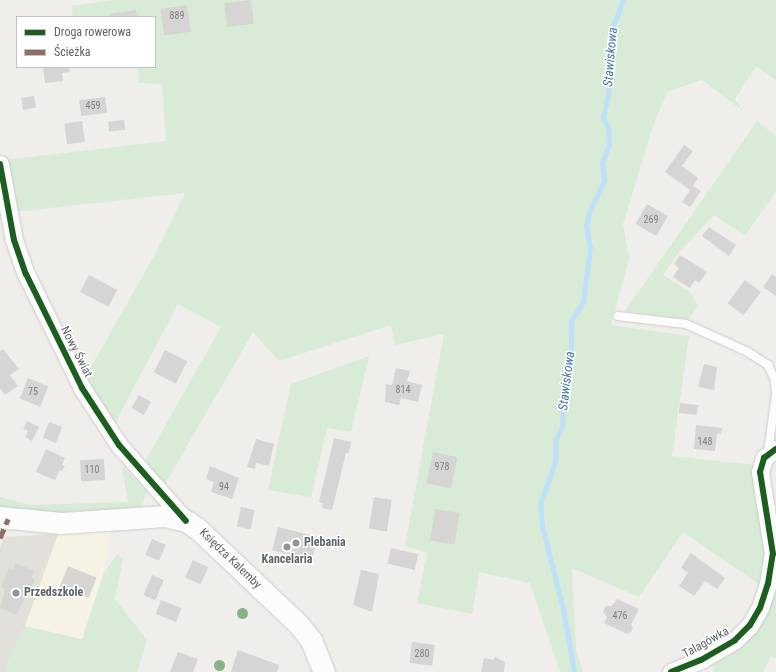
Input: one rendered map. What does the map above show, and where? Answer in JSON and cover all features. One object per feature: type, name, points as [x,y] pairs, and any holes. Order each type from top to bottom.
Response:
[{"type":"street","name":"Nowy Świat","points":[[0,164],[11,227],[26,274],[78,381],[96,413],[119,445],[186,521]]},
{"type":"street","name":"Talagówka","points":[[671,672],[692,668],[716,653],[741,636],[756,617],[765,596],[773,554],[760,480],[762,464],[772,450]]},
{"type":"street","name":"Księdza Kalemby","points":[[0,517],[62,523],[165,516],[186,521],[198,529],[299,625],[311,640],[324,672]]},
{"type":"lane","points":[[618,316],[686,324],[746,351],[768,365],[775,380],[776,395],[772,450]]},
{"type":"shaded area","points":[[110,530],[103,575],[82,640],[25,626],[58,534]]},
{"type":"shaded area","points":[[58,534],[25,626],[4,672],[0,672],[0,548],[4,537]]},
{"type":"green space","points":[[114,0],[776,0],[776,80],[756,66],[735,99],[743,111],[702,80],[667,92],[652,129],[623,224],[629,258],[611,325],[689,336],[672,456],[755,465],[754,495],[764,533],[767,564],[760,585],[683,532],[639,597],[572,568],[576,649],[583,672],[560,672],[530,583],[479,572],[472,614],[417,603],[427,553],[405,546],[444,334],[395,345],[391,325],[279,361],[253,332],[165,484],[147,466],[147,458],[221,327],[178,304],[114,425],[85,378],[155,254],[185,193],[14,212],[5,160],[166,141],[162,84],[139,83],[137,68],[156,68],[156,16],[73,16],[72,6]]},
{"type":"green space","points":[[757,121],[776,136],[776,191],[745,236],[714,215],[679,252],[663,275],[691,293],[698,306],[689,319],[625,311]]},
{"type":"green space","points":[[369,356],[351,432],[327,428],[311,497],[268,490],[291,384]]},
{"type":"green space","points":[[122,466],[147,491],[141,507],[75,514],[28,512],[0,506],[0,497],[30,505],[128,502]]},
{"type":"green space","points":[[117,554],[123,558],[115,599],[147,640],[137,672],[4,672],[25,626],[82,639],[103,575]]},
{"type":"green space","points":[[776,579],[776,659],[771,656],[763,672],[713,672],[714,661]]},
{"type":"building","points":[[251,0],[254,24],[227,27],[224,3]]},
{"type":"building","points":[[187,5],[191,32],[164,35],[160,9]]},
{"type":"building","points":[[136,10],[137,16],[110,16],[109,14]]},
{"type":"building","points":[[43,68],[69,68],[70,72],[62,73],[63,81],[45,83]]},
{"type":"building","points":[[34,96],[36,108],[23,110],[21,98]]},
{"type":"building","points":[[105,97],[107,113],[81,116],[79,100]]},
{"type":"building","points":[[124,120],[125,130],[109,132],[108,122]]},
{"type":"building","points":[[82,121],[85,142],[67,144],[64,124]]},
{"type":"building","points":[[684,145],[693,151],[682,166],[698,178],[693,186],[701,191],[690,207],[682,202],[690,190],[665,172]]},
{"type":"building","points":[[647,204],[668,216],[656,236],[636,224]]},
{"type":"building","points":[[709,227],[736,245],[729,256],[702,236]]},
{"type":"building","points":[[680,255],[707,272],[699,283],[695,280],[690,288],[673,277],[679,268],[674,264]]},
{"type":"building","points":[[772,274],[776,277],[776,296],[763,287]]},
{"type":"building","points":[[89,275],[117,290],[108,307],[80,292]]},
{"type":"building","points":[[745,280],[761,292],[744,315],[728,303]]},
{"type":"building","points":[[3,349],[19,369],[10,375],[18,386],[5,395],[0,388],[0,351]]},
{"type":"building","points":[[165,350],[187,361],[176,384],[154,372]]},
{"type":"building","points":[[704,364],[717,367],[714,390],[698,387]]},
{"type":"building","points":[[396,368],[410,371],[407,381],[422,385],[418,402],[401,398],[399,405],[385,402],[386,384],[392,385]]},
{"type":"building","points":[[28,378],[48,386],[40,407],[20,398]]},
{"type":"building","points":[[139,395],[151,402],[144,415],[132,408]]},
{"type":"building","points":[[680,403],[698,405],[697,415],[679,413]]},
{"type":"building","points":[[27,421],[39,427],[32,441],[25,437],[28,431],[23,429]]},
{"type":"building","points":[[49,422],[62,427],[56,443],[43,438]]},
{"type":"building","points":[[696,425],[722,428],[721,434],[717,434],[715,451],[694,449]]},
{"type":"building","points":[[334,438],[351,442],[349,453],[346,453],[332,510],[322,508],[323,503],[319,502]]},
{"type":"building","points":[[256,439],[274,444],[269,466],[256,463],[255,469],[247,467]]},
{"type":"building","points":[[46,449],[65,458],[62,465],[65,466],[62,471],[60,470],[55,480],[36,472]]},
{"type":"building","points":[[433,452],[457,457],[451,488],[426,483]]},
{"type":"building","points":[[104,459],[105,480],[81,481],[80,460]]},
{"type":"building","points":[[210,466],[239,478],[232,499],[211,492],[214,482],[206,479]]},
{"type":"building","points":[[374,497],[392,500],[387,531],[369,529]]},
{"type":"building","points":[[241,507],[255,510],[251,529],[237,527]]},
{"type":"building","points":[[435,509],[460,513],[455,545],[430,541]]},
{"type":"building","name":"Plebania","points":[[278,527],[318,537],[312,560],[272,550]]},
{"type":"building","points":[[152,539],[166,545],[159,561],[145,555]]},
{"type":"building","points":[[391,548],[418,554],[415,570],[387,564]]},
{"type":"building","points":[[691,553],[725,578],[717,589],[705,581],[694,596],[679,586],[688,573],[681,568]]},
{"type":"building","points":[[193,560],[208,567],[200,584],[185,577]]},
{"type":"building","name":"Przedszkole","points":[[16,563],[34,571],[31,578],[35,579],[16,615],[0,608],[5,589],[1,587],[9,568],[13,570]]},
{"type":"building","points":[[68,566],[97,578],[89,598],[60,586]]},
{"type":"building","points":[[361,570],[379,574],[372,612],[353,605]]},
{"type":"building","points":[[152,575],[164,580],[155,600],[143,595]]},
{"type":"building","points":[[617,599],[639,609],[631,625],[633,628],[631,632],[627,634],[604,623],[607,617],[603,612],[606,606],[612,606]]},
{"type":"building","points":[[161,600],[182,608],[176,622],[156,614]]},
{"type":"building","points":[[412,642],[435,645],[432,666],[409,663]]},
{"type":"building","points":[[238,650],[279,665],[277,672],[231,672]]},
{"type":"building","points":[[178,652],[198,659],[193,672],[170,672]]},
{"type":"building","points":[[495,657],[505,662],[504,672],[481,672],[484,658],[494,660]]},
{"type":"waterway","name":"Stawiskowa","points":[[574,672],[563,609],[542,526],[540,505],[555,462],[556,439],[562,427],[564,390],[571,369],[571,321],[583,302],[590,248],[586,226],[590,210],[604,181],[602,163],[609,145],[608,128],[603,118],[608,94],[613,26],[623,0]]},
{"type":"marked path","points":[[0,538],[8,519]]},
{"type":"cycle path","points":[[0,164],[14,240],[26,274],[82,388],[119,445],[186,521]]},
{"type":"cycle path","points":[[671,672],[701,660],[735,640],[750,625],[760,608],[768,584],[773,554],[760,472],[764,458],[776,449]]},
{"type":"place","name":"Plebania","points":[[296,543]]},
{"type":"place","name":"Kancelaria","points":[[287,547]]},
{"type":"place","name":"Przedszkole","points":[[16,593]]}]
